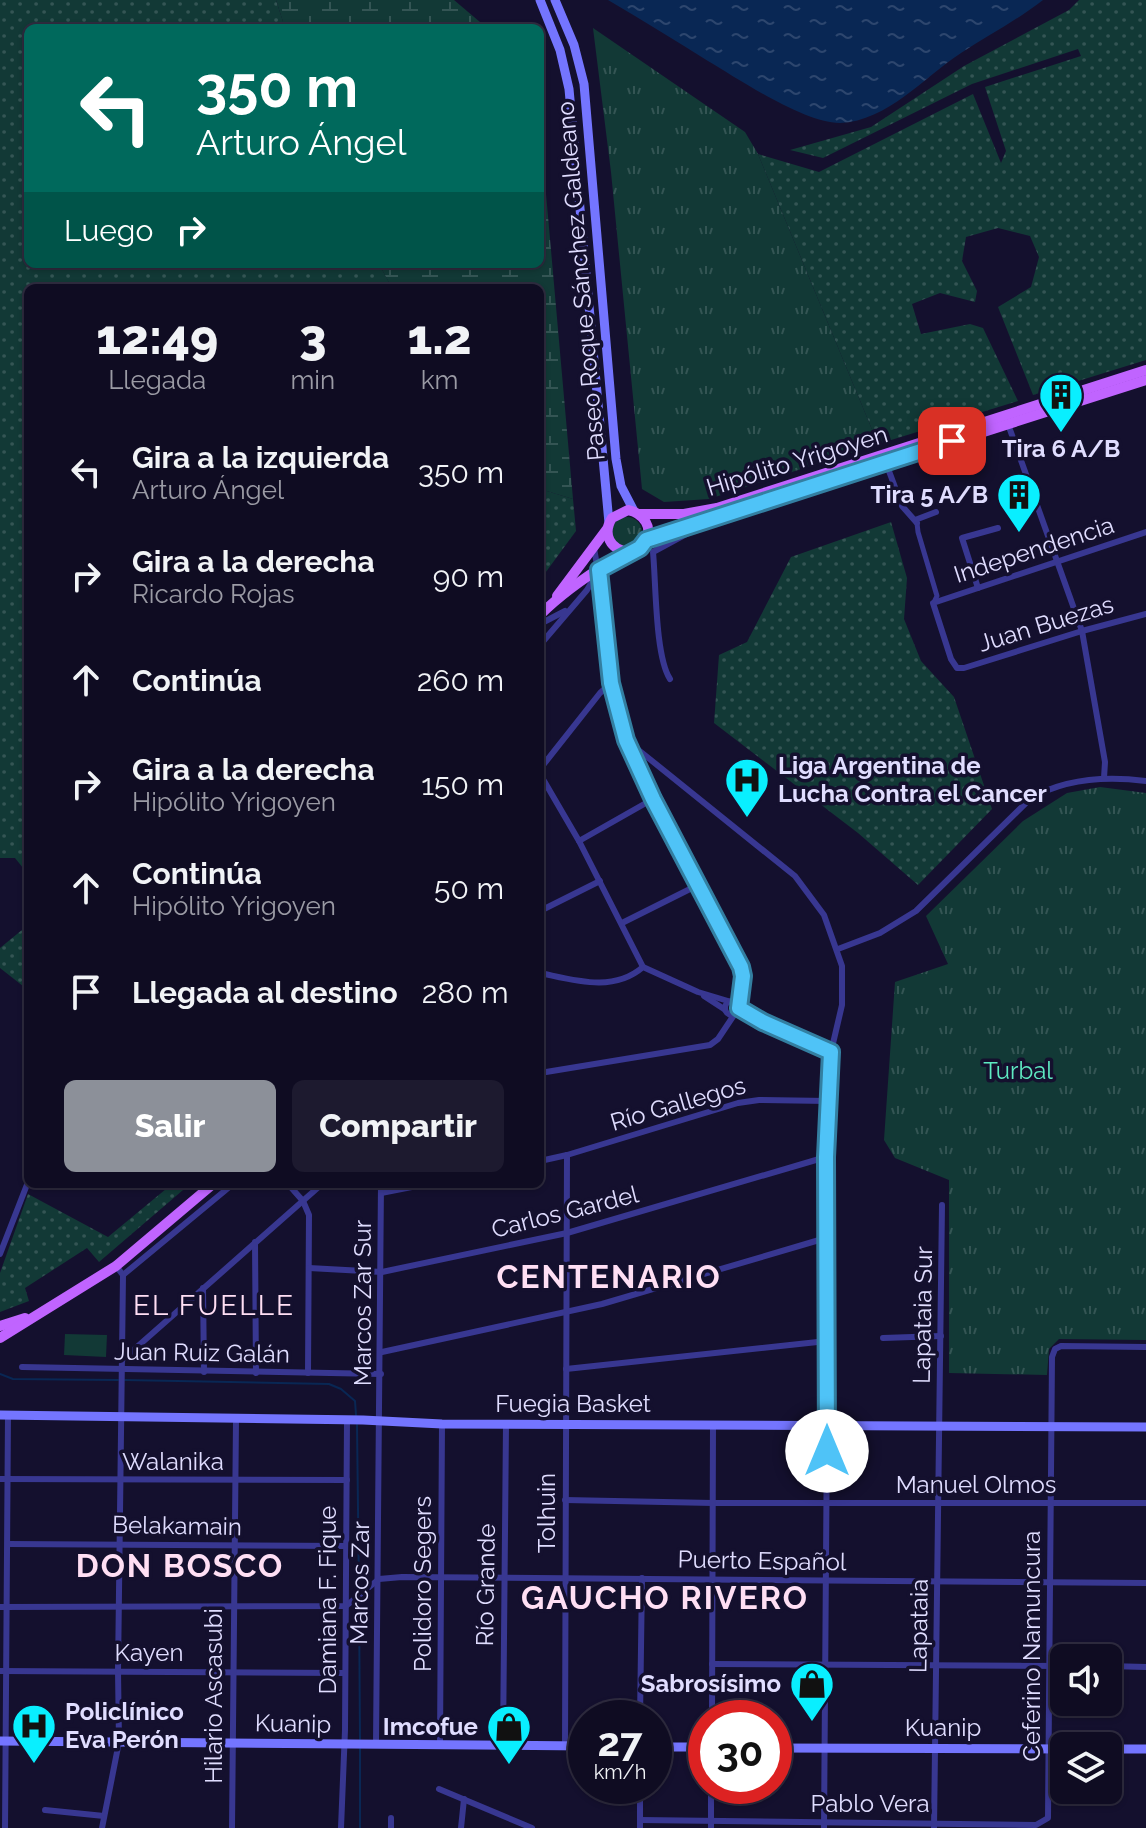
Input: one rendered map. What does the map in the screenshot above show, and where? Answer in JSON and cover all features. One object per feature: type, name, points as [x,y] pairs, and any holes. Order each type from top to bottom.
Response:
[{"type":"main road","name":"Paseo Roque Sánchez Galdeano","points":[[540,0],[560,50],[571,99],[608,526]]},
{"type":"main road","name":"Paseo Roque Sánchez Galdeano","points":[[555,0],[574,45],[584,84],[616,459],[621,486],[637,513]]},
{"type":"main road","points":[[560,50],[574,45]]},
{"type":"main road","points":[[590,302],[603,301]]},
{"type":"main road","name":"Hipólito Yrigoyen","points":[[645,542],[1146,370]]},
{"type":"main road","name":"Hipólito Yrigoyen","points":[[1007,418],[1146,380]]},
{"type":"main road","name":"Hipólito Yrigoyen","points":[[637,513],[684,514],[708,510],[885,459]]},
{"type":"main road","points":[[544,611],[622,511],[637,513],[647,523],[645,542],[551,604]]},
{"type":"main road","points":[[608,526],[610,543],[629,552]]},
{"type":"main road","points":[[0,1338],[34,1315],[119,1270],[209,1188]]},
{"type":"main road","points":[[0,1326],[34,1315]]},
{"type":"main road","name":"Fuegia Basket","points":[[4,1415],[442,1424],[1146,1427]]},
{"type":"main road","name":"Kuanip","points":[[4,1741],[565,1746]]},
{"type":"main road","name":"Kuanip","points":[[792,1748],[1050,1749]]},
{"type":"main road","points":[[1122,1749],[1146,1749]]},
{"type":"street","points":[[1007,418],[1082,631],[1105,762],[1104,778]]},
{"type":"street","points":[[885,459],[902,506],[916,522],[937,596],[933,603]]},
{"type":"street","points":[[916,522],[936,512]]},
{"type":"street","points":[[653,552],[698,528],[705,519]]},
{"type":"street","points":[[978,588],[962,538],[998,528]]},
{"type":"street","name":"Independencia","points":[[933,603],[1146,532]]},
{"type":"street","points":[[645,542],[653,552],[661,650],[664,671],[670,679]]},
{"type":"street","points":[[544,1072],[710,1045],[718,1039],[737,1010],[743,988],[741,967],[653,799],[626,740],[611,683],[594,544]]},
{"type":"street","points":[[544,640],[587,590],[599,570]]},
{"type":"street","points":[[587,590],[594,590],[602,597]]},
{"type":"street","name":"Juan Buezas","points":[[933,603],[951,659],[957,668],[1146,614]]},
{"type":"street","points":[[544,622],[569,608]]},
{"type":"street","points":[[544,766],[611,683]]},
{"type":"street","points":[[626,740],[795,876],[824,915],[838,949],[844,985],[831,1052],[826,1157],[824,1825]]},
{"type":"street","points":[[544,778],[643,967],[698,992],[728,1001],[737,1010],[831,1052]]},
{"type":"street","points":[[838,949],[880,933],[916,911],[1030,799],[1057,786],[1104,778],[1146,781]]},
{"type":"street","points":[[579,841],[653,799]]},
{"type":"street","points":[[544,909],[600,881]]},
{"type":"street","points":[[622,923],[698,885]]},
{"type":"street","points":[[544,974],[599,983],[624,979],[643,967]]},
{"type":"street","points":[[698,992],[725,1010],[737,1010]]},
{"type":"street","points":[[718,1039],[728,1001]]},
{"type":"street","name":"Río Gallegos","points":[[544,1160],[738,1103],[759,1100],[828,1101]]},
{"type":"street","name":"Tolhuin","points":[[565,1746],[567,1155]]},
{"type":"street","name":"Carlos Gardel","points":[[309,1268],[382,1272],[567,1233],[826,1157]]},
{"type":"street","points":[[0,1254],[26,1188]]},
{"type":"street","points":[[102,1828],[119,1742],[119,1270],[228,1188]]},
{"type":"street","points":[[292,1188],[303,1201],[309,1215],[308,1373]]},
{"type":"street","points":[[121,1361],[318,1188]]},
{"type":"street","name":"Marcos Zar Sur","points":[[379,1422],[382,1352],[381,1188]]},
{"type":"street","points":[[381,1193],[407,1188]]},
{"type":"street","name":"Lapataia Sur","points":[[940,1425],[942,1205]]},
{"type":"street","points":[[382,1352],[567,1312],[826,1238]]},
{"type":"street","points":[[255,1242],[256,1373]]},
{"type":"street","points":[[203,1288],[204,1372]]},
{"type":"street","points":[[883,1338],[941,1336]]},
{"type":"street","points":[[566,1369],[827,1341]]},
{"type":"street","name":"Ceferino Namuncura","points":[[1050,1644],[1052,1357],[1055,1349],[1061,1346],[1146,1347]]},
{"type":"street","name":"Juan Ruiz Galán","points":[[22,1367],[121,1373],[381,1374]]},
{"type":"street","points":[[4,1415],[8,1544],[4,1607],[5,1828]]},
{"type":"street","name":"Hilario Ascasubi","points":[[232,1828],[236,1420]]},
{"type":"street","name":"Damiana F. Fique","points":[[341,1828],[348,1744],[345,1673],[347,1420]]},
{"type":"street","name":"Marcos Zar","points":[[372,1744],[379,1579],[379,1422]]},
{"type":"street","name":"Polidoro Segers","points":[[440,1745],[442,1424]]},
{"type":"street","name":"Río Grande","points":[[503,1746],[506,1424]]},
{"type":"street","points":[[712,1700],[713,1425]]},
{"type":"street","name":"Lapataia","points":[[934,1825],[940,1425]]},
{"type":"street","name":"Walanika","points":[[4,1479],[347,1480]]},
{"type":"street","name":"Manuel Olmos","points":[[565,1500],[1146,1503]]},
{"type":"street","name":"Belakamain","points":[[8,1544],[347,1546]]},
{"type":"street","name":"Puerto Español","points":[[379,1579],[565,1577],[1146,1583]]},
{"type":"street","points":[[640,1700],[642,1578]]},
{"type":"street","points":[[4,1607],[346,1606],[379,1579]]},
{"type":"street","points":[[712,1664],[1050,1666]]},
{"type":"street","points":[[1122,1666],[1146,1667]]},
{"type":"street","name":"Kayen","points":[[4,1671],[345,1673]]},
{"type":"street","name":"Ceferino Namuncura","points":[[1048,1818],[1050,1749]]},
{"type":"street","points":[[439,1789],[532,1828]]},
{"type":"street","points":[[461,1828],[464,1799]]},
{"type":"street","points":[[711,1804],[711,1825]]},
{"type":"street","points":[[45,1810],[104,1816]]},
{"type":"street","points":[[391,1818],[391,1828]]},
{"type":"street","name":"Pablo Vera","points":[[640,1824],[1036,1825],[1048,1818]]},
{"type":"green space","points":[[0,0],[276,0],[284,24],[24,24],[24,268],[381,268],[390,284],[24,284],[24,869],[15,858],[0,858]]},
{"type":"green space","points":[[276,0],[454,0],[482,24],[284,24]]},
{"type":"green space","points":[[1079,0],[1146,0],[1146,360],[1033,395],[998,307],[1031,287],[1039,257],[1030,236],[998,228],[966,237],[962,261],[977,291],[975,302],[940,293],[912,304],[921,334],[970,324],[983,328],[1018,401],[878,444],[758,154],[819,172],[973,94],[1001,163],[1006,151],[985,87],[1081,56],[1078,49],[972,84],[823,158],[790,150],[871,127],[964,66],[1069,10]]},
{"type":"green space","points":[[593,28],[745,132],[758,154],[878,444],[709,499],[664,502],[642,489],[611,172]]},
{"type":"green space","points":[[544,171],[573,499],[544,490],[544,284],[390,284],[381,268],[544,268]]},
{"type":"green space","points":[[544,490],[573,499],[576,531],[544,575]]},
{"type":"green space","points":[[627,517],[638,521],[642,532],[638,543],[627,547],[616,543],[612,532],[616,521]]},
{"type":"green space","points":[[891,522],[907,578],[904,619],[921,661],[954,697],[992,809],[918,885],[858,833],[714,723],[719,655],[747,642],[791,557]]},
{"type":"green space","name":"Turbal","points":[[1100,787],[1146,793],[1146,1340],[1059,1339],[1049,1349],[1047,1375],[949,1373],[949,1180],[895,1158],[884,1140],[895,982],[948,964],[926,916],[1023,821],[1067,793]]},
{"type":"green space","points":[[24,928],[24,987],[0,968],[0,948]]},
{"type":"green space","points":[[167,1188],[185,1188],[99,1262],[87,1248],[25,1288],[29,1301],[0,1312],[0,1273],[28,1194],[108,1237]]},
{"type":"green space","points":[[65,1334],[107,1335],[106,1357],[64,1355]]},
{"type":"water","points":[[608,0],[1043,0],[961,53],[890,106],[874,115],[840,123],[809,116],[772,99]]},
{"type":"waterway","points":[[0,1374],[13,1379],[118,1380]]},
{"type":"waterway","points":[[125,1380],[329,1384],[355,1401],[356,1415]]},
{"type":"waterway","points":[[357,1425],[359,1591]]},
{"type":"waterway","points":[[359,1597],[360,1739]]},
{"type":"waterway","points":[[360,1749],[360,1828]]},
{"type":"place","name":"Tira 6 A/B","points":[[1061,434]]},
{"type":"place","name":"Tira 5 A/B","points":[[1019,534]]},
{"type":"place","name":"Liga Argentina de Lucha Contra el Cancer","points":[[747,819]]},
{"type":"place","name":"Sabrosísimo","points":[[812,1723]]},
{"type":"place","name":"Policlínico Eva Perón","points":[[34,1765]]},
{"type":"place","name":"Imcofue","points":[[509,1766]]},
{"type":"district","name":"CENTENARIO","points":[[609,1277]]},
{"type":"district","name":"EL FUELLE","points":[[214,1305]]},
{"type":"district","name":"DON BOSCO","points":[[180,1566]]},
{"type":"district","name":"GAUCHO RIVERO","points":[[665,1598]]},
{"type":"route","points":[[827,1451],[826,1157],[831,1052],[739,1008],[743,988],[741,967],[653,799],[618,715],[611,683],[599,570],[640,548],[646,540],[952,441]]}]
